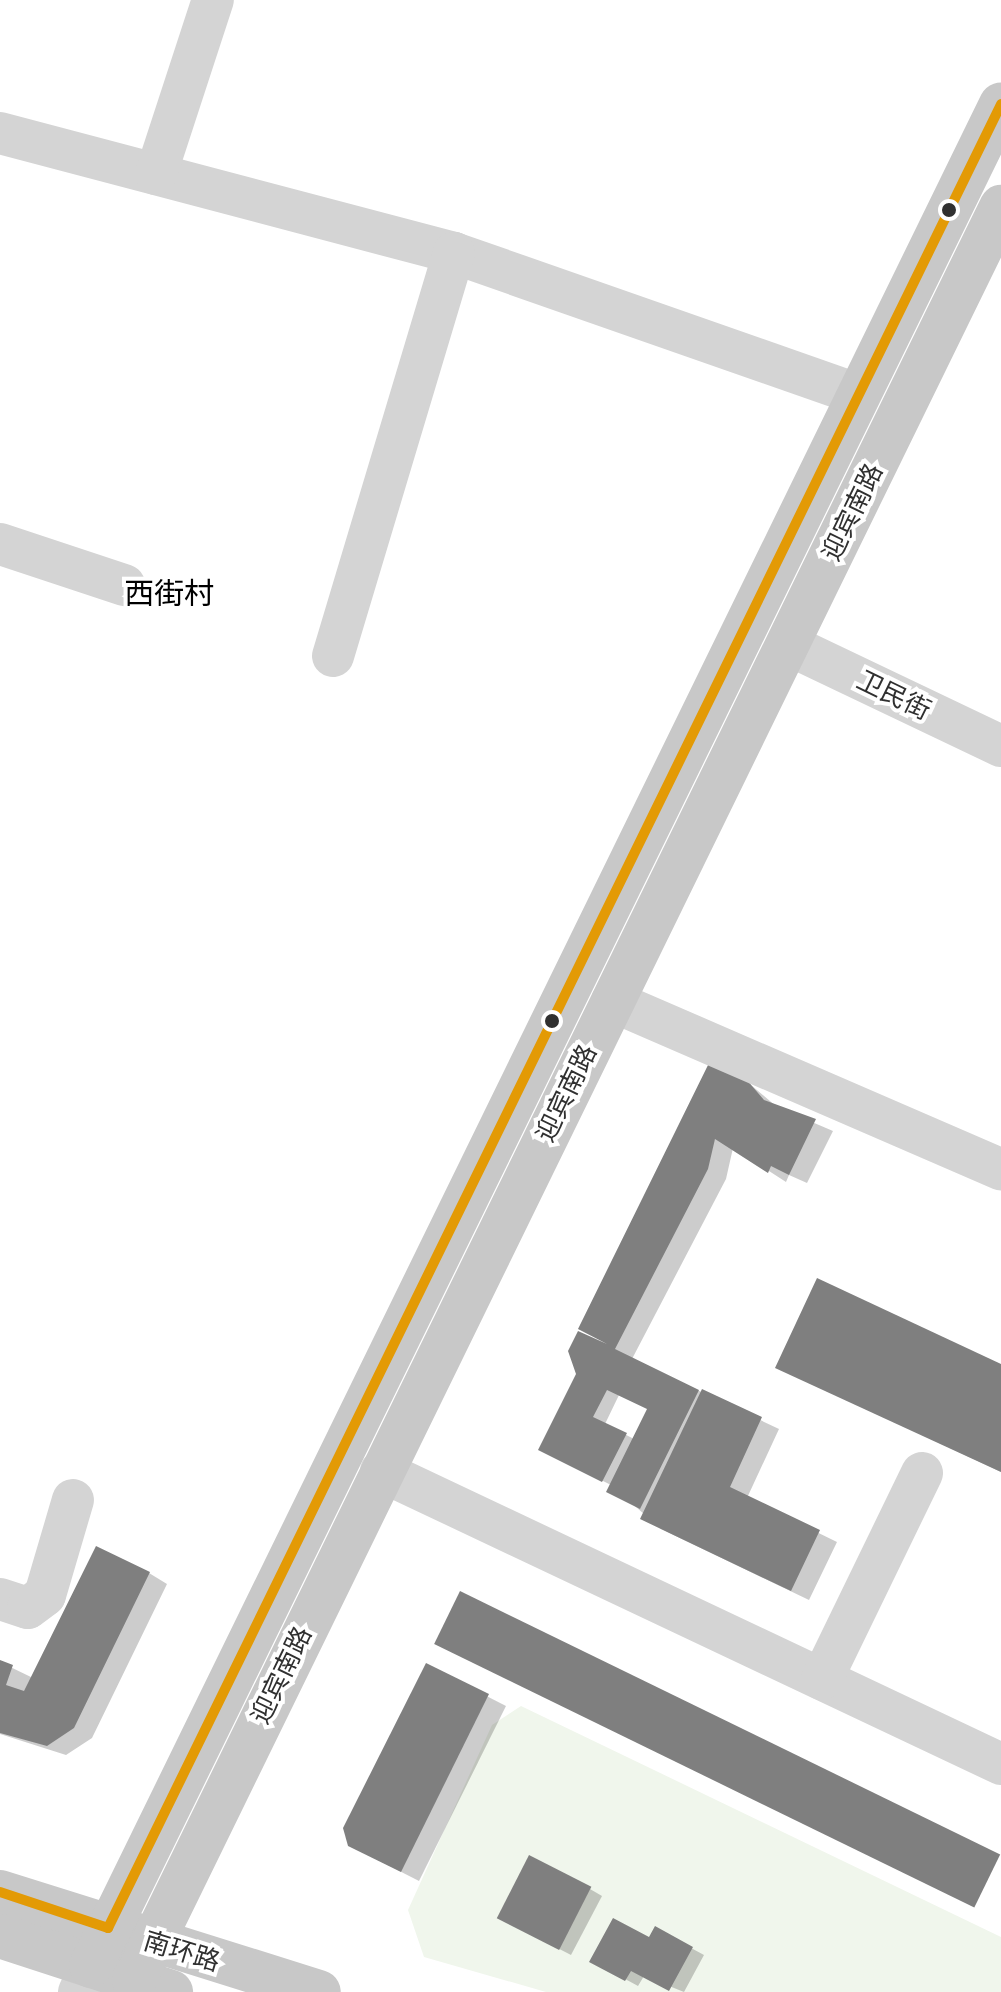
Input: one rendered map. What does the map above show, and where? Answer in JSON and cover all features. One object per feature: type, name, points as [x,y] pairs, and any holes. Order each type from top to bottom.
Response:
[{"type":"main road","name":"迎宾南路","points":[[93,1962],[1001,104]]},
{"type":"main road","name":"迎宾南路","points":[[144,1988],[151,1942],[1001,207]]},
{"type":"main road","name":"南环路","points":[[0,1892],[93,1962],[144,1988]]},
{"type":"main road","name":"南环路","points":[[0,1936],[93,1962],[151,1942],[319,1992]]},
{"type":"street","points":[[156,174],[213,0]]},
{"type":"street","points":[[0,133],[454,253],[859,395]]},
{"type":"street","points":[[333,656],[454,253]]},
{"type":"street","points":[[0,544],[124,585]]},
{"type":"street","name":"卫民街","points":[[787,644],[1001,746]]},
{"type":"street","points":[[612,1001],[1001,1169]]},
{"type":"street","points":[[381,1471],[1001,1764]]},
{"type":"street","points":[[822,1679],[922,1473]]},
{"type":"street","points":[[0,1599],[28,1608],[45,1595],[73,1500]]},
{"type":"shaded area","points":[[521,1706],[1001,1937],[1001,1992],[546,1992],[424,1957],[408,1910],[492,1725]]},
{"type":"building","points":[[710,1061],[746,1079],[764,1100],[816,1119],[789,1175],[771,1166],[768,1173],[715,1139],[708,1169],[615,1349],[699,1390],[640,1509],[606,1492],[647,1409],[607,1390],[593,1417],[627,1433],[602,1482],[538,1450],[576,1374],[568,1351],[578,1331],[607,1344],[578,1329]]},
{"type":"building","points":[[817,1278],[1001,1364],[1001,1472],[775,1368]]},
{"type":"building","points":[[702,1389],[762,1417],[730,1487],[820,1530],[791,1591],[640,1519]]},
{"type":"building","points":[[96,1546],[150,1572],[74,1728],[47,1746],[0,1733],[0,1660],[13,1665],[6,1685],[24,1691]]},
{"type":"building","points":[[460,1591],[1000,1854],[974,1907],[434,1644]]},
{"type":"building","points":[[426,1663],[489,1694],[401,1872],[348,1846],[343,1828]]},
{"type":"building","points":[[529,1855],[591,1887],[559,1950],[497,1918]]},
{"type":"building","points":[[613,1918],[649,1937],[655,1926],[693,1947],[669,1991],[631,1971],[625,1981],[589,1962]]},
{"type":"transit line","points":[[0,1892],[108,1928],[1001,104]]},
{"type":"district","name":"西街村","points":[[169,593]]}]
